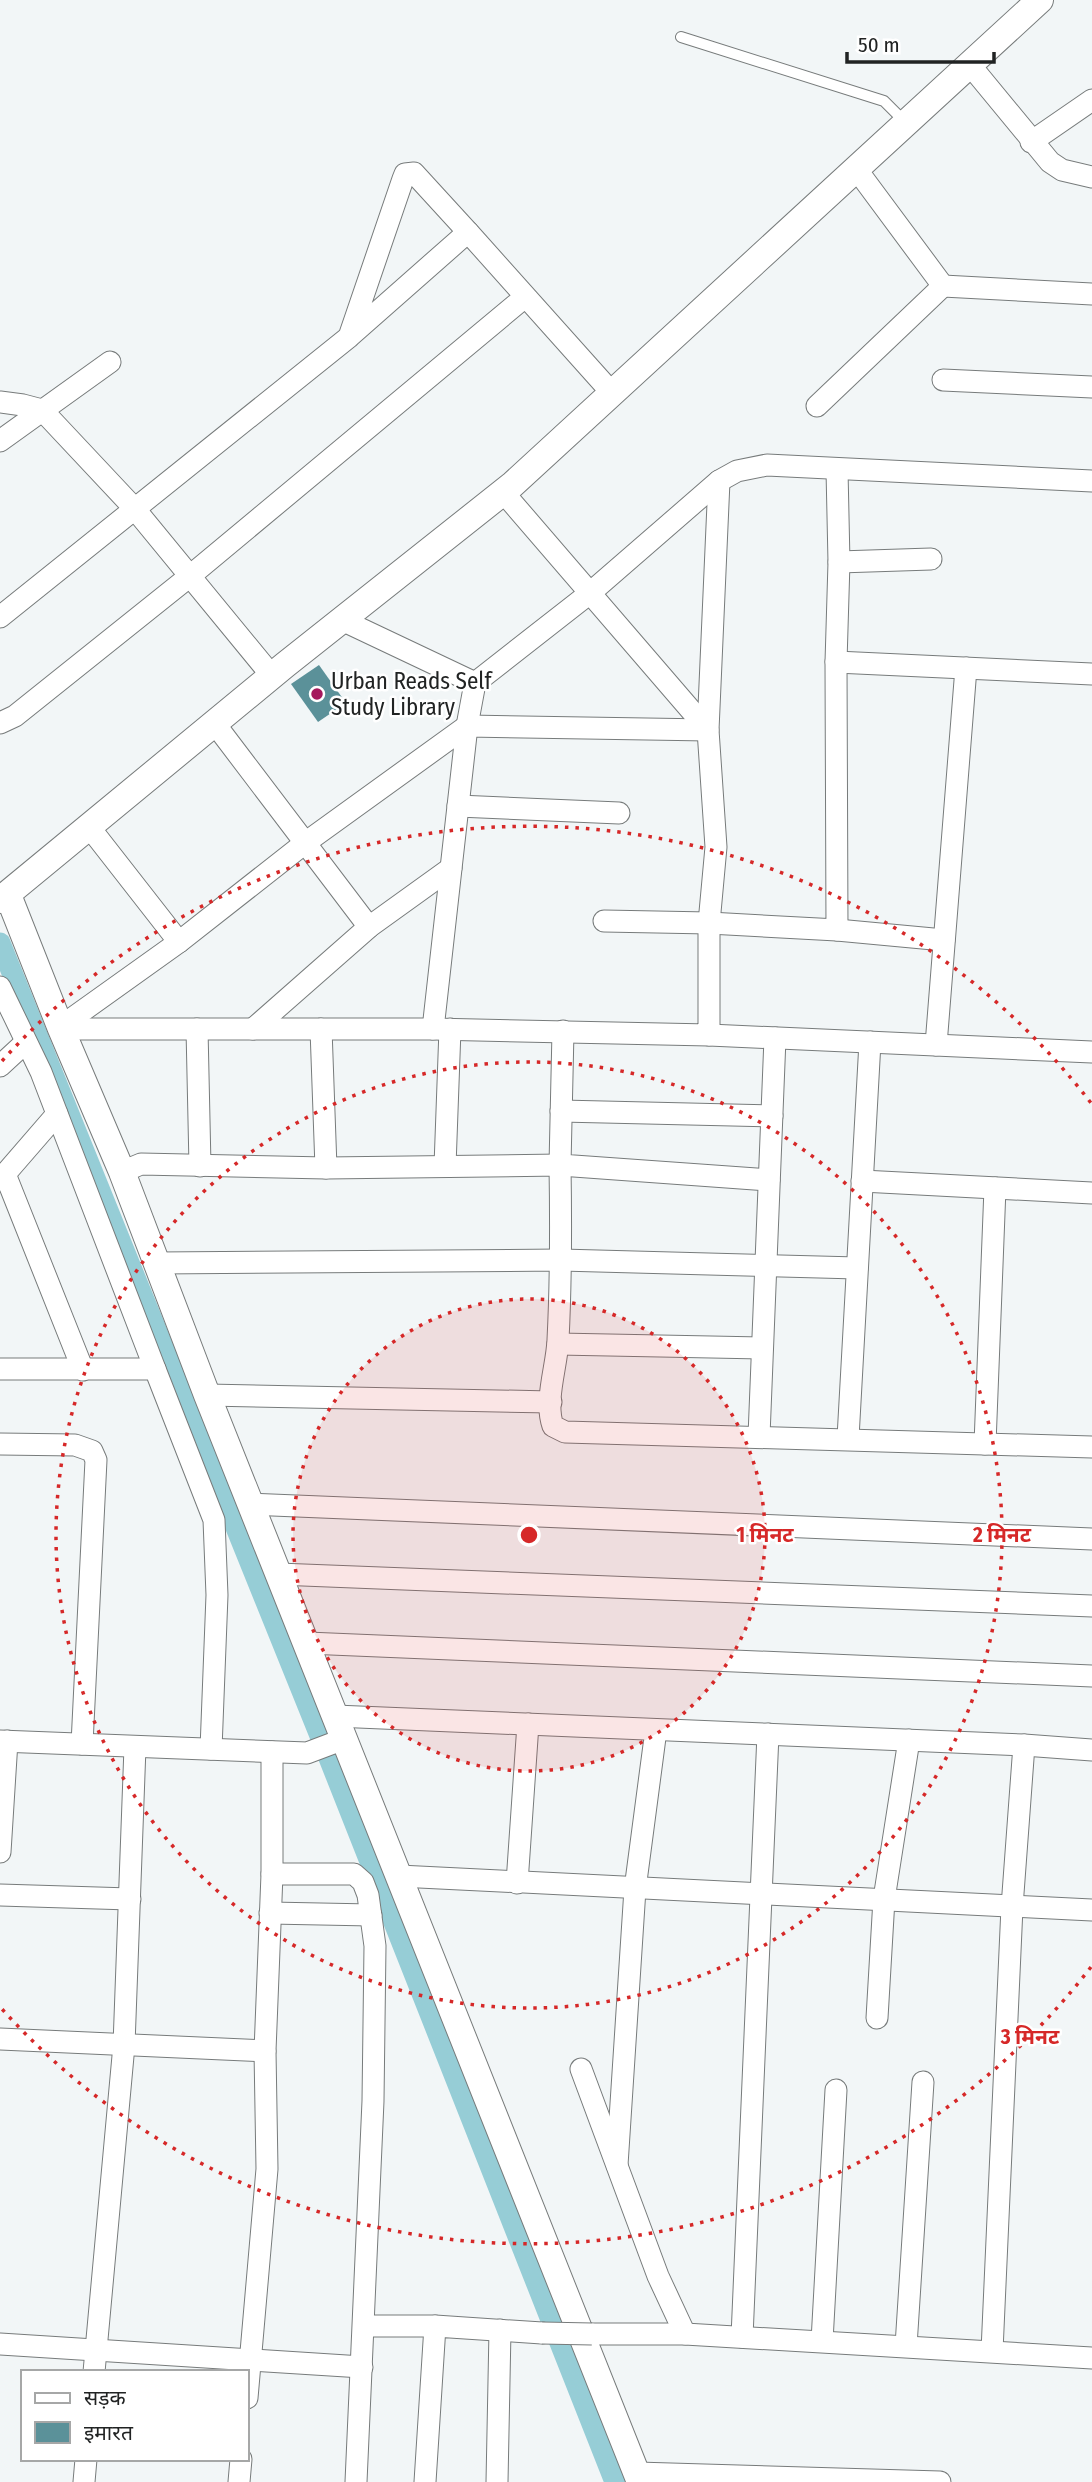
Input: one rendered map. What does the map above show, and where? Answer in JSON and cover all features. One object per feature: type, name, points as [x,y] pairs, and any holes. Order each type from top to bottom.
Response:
[{"type":"street","points":[[940,2482],[638,2477],[399,1876],[337,1733],[307,1643],[207,1395],[122,1172],[4,897],[272,676],[503,492],[858,170],[1040,0]]},
{"type":"street","points":[[970,65],[1041,153],[1062,170],[1092,177]]},
{"type":"street","points":[[1031,142],[1092,100]]},
{"type":"street","points":[[858,170],[943,286]]},
{"type":"street","points":[[349,337],[405,174],[410,172],[417,174],[612,393]]},
{"type":"street","points":[[0,617],[349,337],[468,232]]},
{"type":"street","points":[[817,406],[943,286],[1092,294]]},
{"type":"street","points":[[0,723],[15,716],[190,576],[525,297]]},
{"type":"street","points":[[0,441],[110,362]]},
{"type":"street","points":[[943,380],[1092,387]]},
{"type":"street","points":[[0,402],[42,411],[134,508],[272,676]]},
{"type":"street","points":[[445,1166],[441,1029],[451,868],[467,726],[475,683],[590,593],[719,481],[737,471],[767,466],[1091,484]]},
{"type":"street","points":[[837,470],[837,930]]},
{"type":"street","points":[[709,1035],[709,923],[716,847],[708,730],[719,481]]},
{"type":"street","points":[[503,492],[708,730]]},
{"type":"street","points":[[839,562],[931,559]]},
{"type":"street","points":[[342,620],[475,683]]},
{"type":"street","points":[[836,662],[1092,674]]},
{"type":"street","points":[[936,1045],[967,668]]},
{"type":"street","points":[[215,723],[369,927]]},
{"type":"street","points":[[61,1028],[179,943],[305,843],[467,726],[708,730]]},
{"type":"street","points":[[458,806],[619,813]]},
{"type":"street","points":[[90,828],[179,943]]},
{"type":"street","points":[[253,1029],[369,927],[451,868]]},
{"type":"street","points":[[604,921],[837,930],[944,940]]},
{"type":"street","points":[[0,987],[57,1114],[214,1520],[217,1595],[211,1749]]},
{"type":"street","points":[[61,1028],[563,1031],[1092,1052]]},
{"type":"street","points":[[197,1029],[200,1166]]},
{"type":"street","points":[[321,1029],[326,1168]]},
{"type":"street","points":[[563,1031],[561,1260],[558,1344],[551,1402],[553,1426],[565,1432],[1092,1447]]},
{"type":"street","points":[[759,1436],[775,1038]]},
{"type":"street","points":[[0,1066],[26,1042]]},
{"type":"street","points":[[848,1438],[870,1042]]},
{"type":"street","points":[[561,1111],[772,1116]]},
{"type":"street","points":[[57,1114],[3,1177],[83,1370]]},
{"type":"street","points":[[122,1172],[141,1164],[326,1168],[560,1165],[769,1180]]},
{"type":"street","points":[[862,1181],[1092,1193]]},
{"type":"street","points":[[985,1444],[995,1188]]},
{"type":"street","points":[[157,1263],[561,1260],[858,1268]]},
{"type":"street","points":[[558,1344],[762,1348]]},
{"type":"street","points":[[2,1364],[83,1370],[155,1369]]},
{"type":"street","points":[[207,1395],[551,1402]]},
{"type":"street","points":[[0,1444],[75,1445],[92,1451],[96,1460],[82,1744]]},
{"type":"street","points":[[250,1504],[1092,1539]]},
{"type":"street","points":[[278,1574],[1092,1606]]},
{"type":"street","points":[[307,1643],[1092,1676]]},
{"type":"street","points":[[517,1882],[528,1724]]},
{"type":"street","points":[[0,1852],[4,1741],[307,1753],[337,1733],[528,1724],[1092,1750]]},
{"type":"street","points":[[617,2165],[635,1889],[656,1730]]},
{"type":"street","points":[[742,2337],[768,1734]]},
{"type":"street","points":[[877,2018],[884,1899],[909,1740]]},
{"type":"street","points":[[992,2351],[1012,1907],[1024,1745]]},
{"type":"street","points":[[94,2370],[124,2045],[135,1746]]},
{"type":"street","points":[[248,2386],[267,2169],[265,2051],[272,1874],[272,1752]]},
{"type":"street","points":[[272,1874],[354,1874],[363,1882],[371,1914],[375,1946],[373,2101],[356,2482]]},
{"type":"street","points":[[399,1876],[1092,1910]]},
{"type":"street","points":[[0,1895],[130,1899]]},
{"type":"street","points":[[270,1913],[371,1914]]},
{"type":"street","points":[[0,2039],[265,2051]]},
{"type":"street","points":[[581,2069],[658,2276],[685,2334]]},
{"type":"street","points":[[906,2346],[923,2082]]},
{"type":"street","points":[[822,2341],[836,2090]]},
{"type":"street","points":[[365,2326],[435,2326],[542,2333],[685,2334],[1092,2358]]},
{"type":"street","points":[[425,2482],[435,2326]]},
{"type":"street","points":[[497,2482],[500,2330]]},
{"type":"street","points":[[0,2344],[362,2367]]},
{"type":"street","points":[[84,2482],[86,2461]]},
{"type":"street","points":[[239,2482],[242,2461]]},
{"type":"lane","points":[[681,37],[874,97],[884,101],[907,124]]},
{"type":"building","points":[[319,665],[346,703],[318,722],[291,684]]},
{"type":"waterway","points":[[0,943],[329,1758],[615,2482]]},
{"type":"place","name":"Urban Reads Self Study Library","points":[[317,694]]}]
